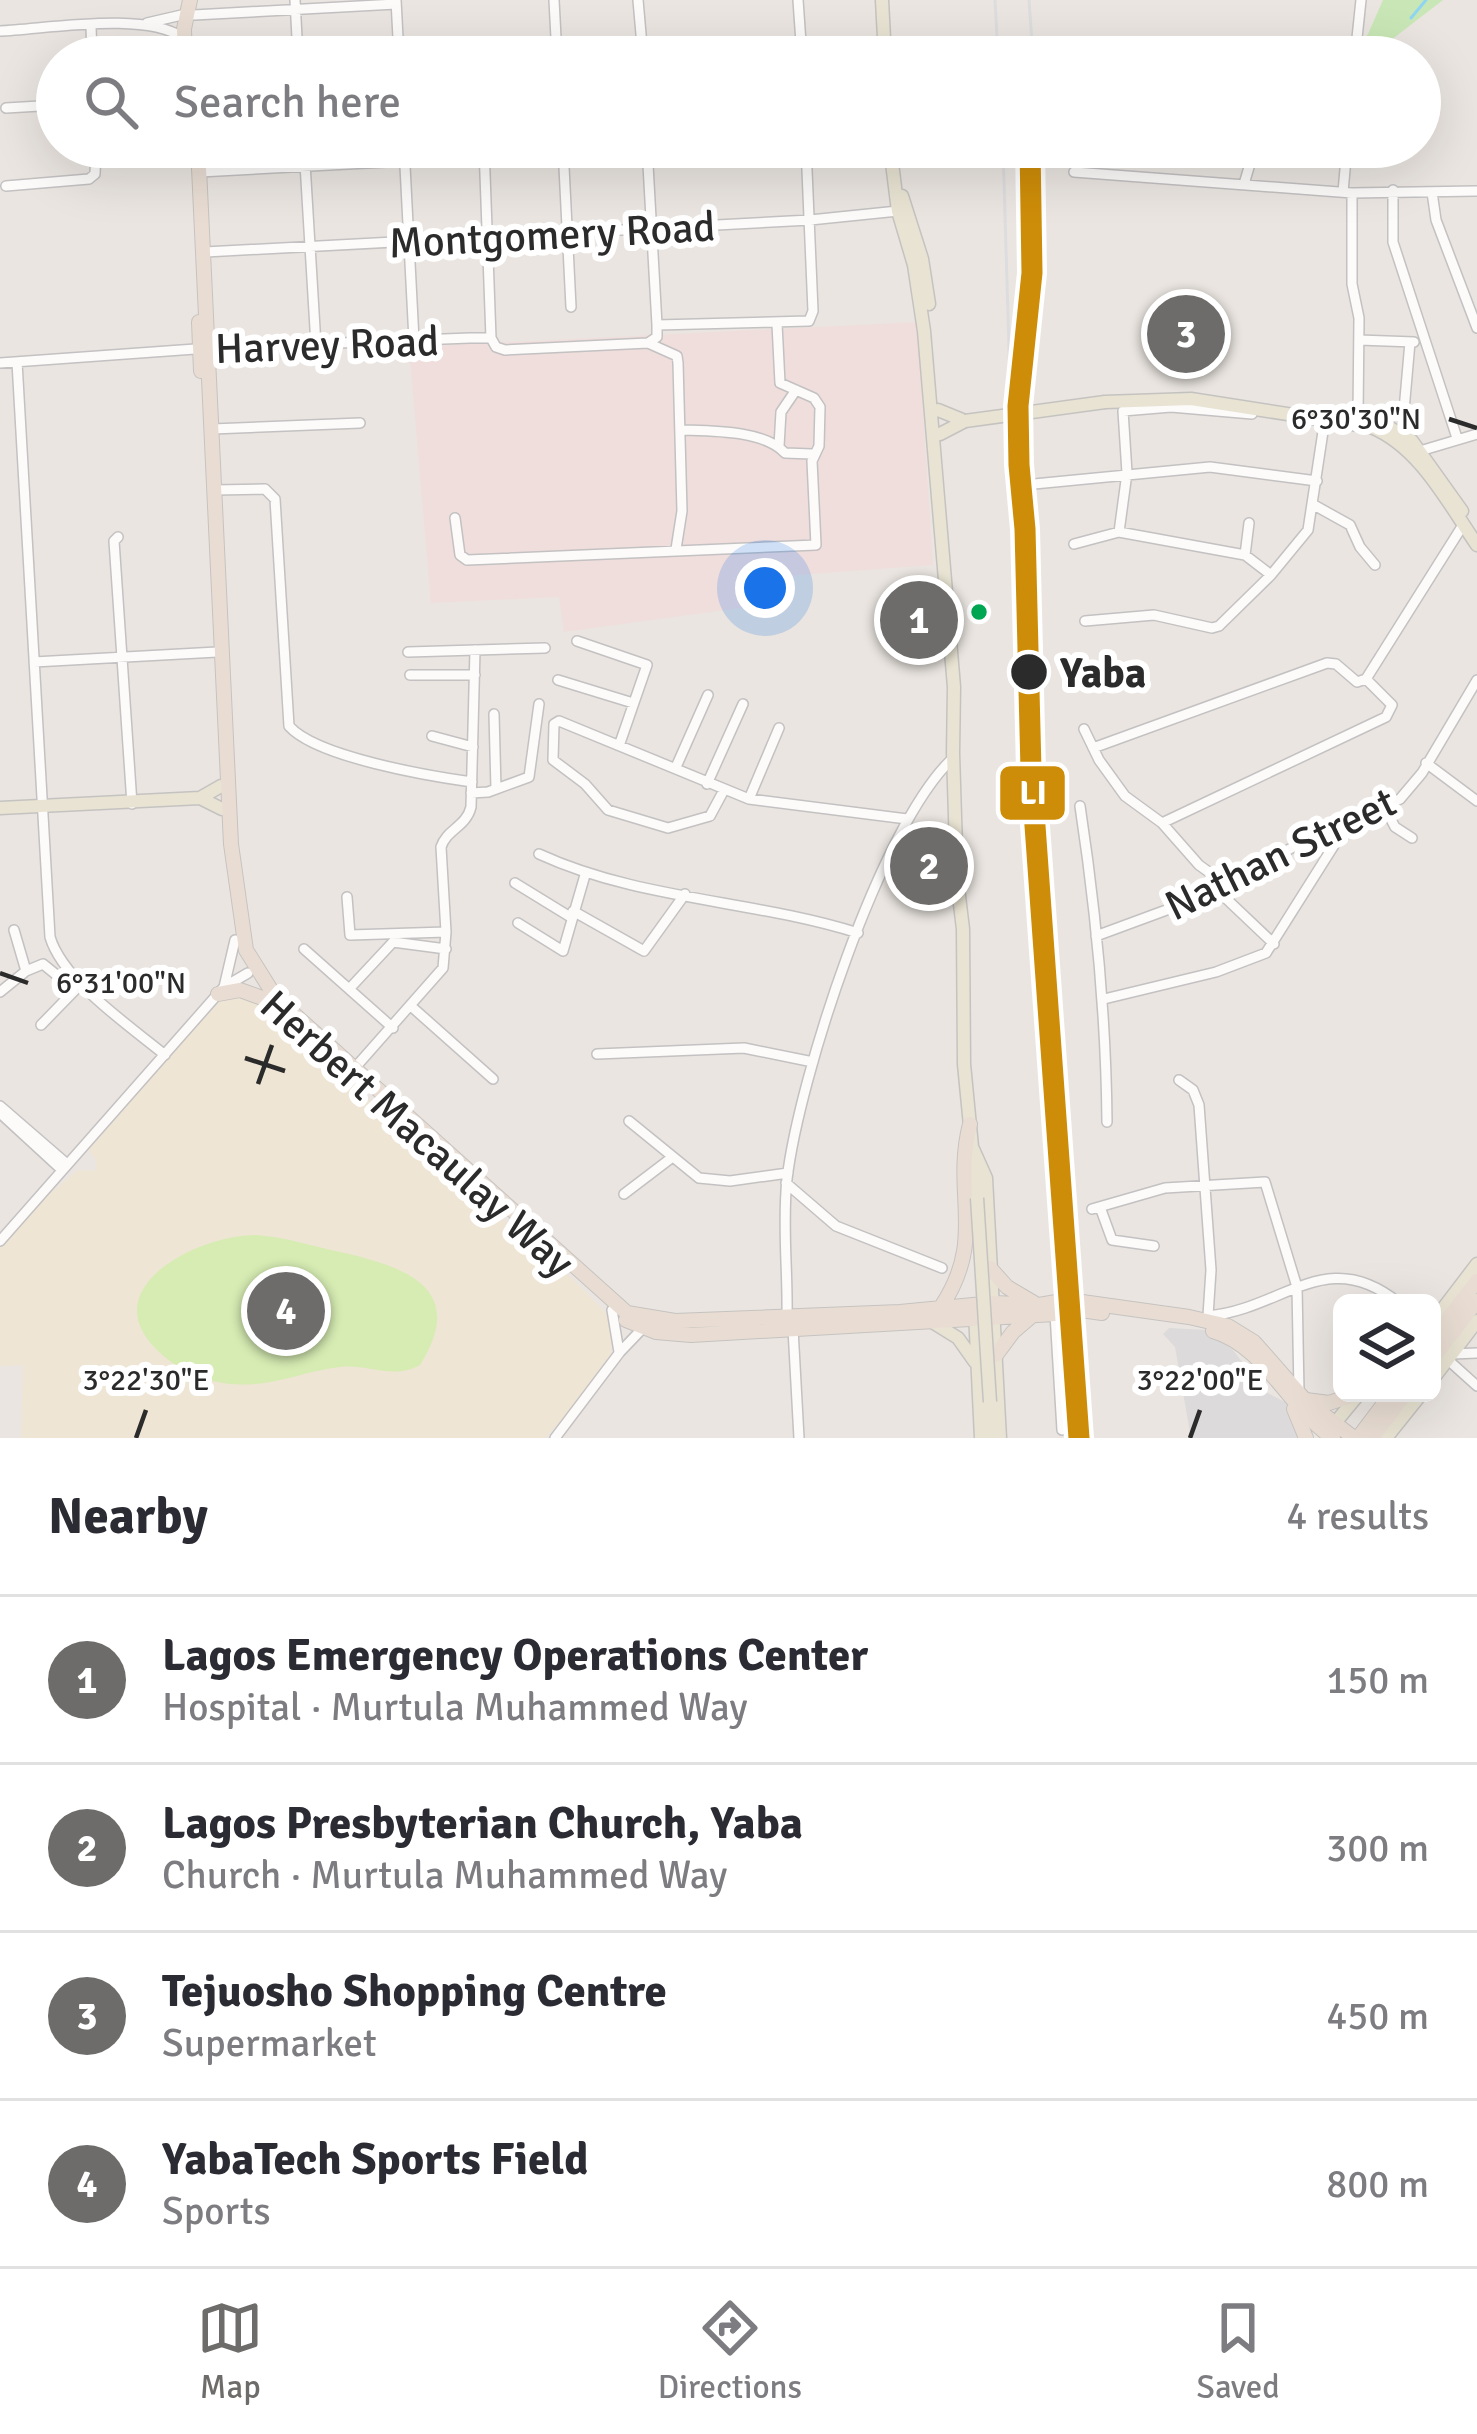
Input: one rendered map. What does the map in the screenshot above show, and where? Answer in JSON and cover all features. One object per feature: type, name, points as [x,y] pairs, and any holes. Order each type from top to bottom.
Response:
[{"type":"highway","points":[[184,36],[193,7]]},
{"type":"highway","name":"Herbert Macaulay Way","points":[[195,168],[222,808],[235,940],[248,974],[265,999],[612,1310],[643,1328],[691,1335],[941,1307],[975,1311]]},
{"type":"highway","name":"Herbert Macaulay Way","points":[[199,168],[228,798],[241,929],[264,984],[352,1070],[627,1313],[675,1322],[920,1322],[975,1311]]},
{"type":"highway","points":[[221,990],[241,990],[265,999]]},
{"type":"highway","points":[[941,1307],[967,1252],[964,1154],[970,1124]]},
{"type":"highway","points":[[990,1268],[1036,1310]]},
{"type":"highway","points":[[1444,1357],[1455,1319],[1477,1281]]},
{"type":"highway","points":[[996,1355],[1036,1310],[1072,1300],[1205,1318],[1243,1334],[1262,1348],[1329,1434],[1356,1438],[1385,1402]]},
{"type":"highway","points":[[1441,1332],[1477,1301]]},
{"type":"highway","points":[[975,1311],[1055,1314],[1068,1308],[1223,1334],[1244,1346],[1298,1397],[1333,1402]]},
{"type":"highway","points":[[1298,1397],[1306,1438]]},
{"type":"highway","points":[[1372,1438],[1399,1402]]},
{"type":"main road","points":[[882,0],[884,36]]},
{"type":"main road","points":[[893,168],[924,331],[954,687]]},
{"type":"main road","points":[[896,168],[922,259],[956,628],[953,753],[963,929],[964,1064],[995,1438]]},
{"type":"main road","points":[[940,434],[965,421],[1105,402],[1191,399],[1284,415],[1358,415],[1402,433],[1420,451],[1477,545]]},
{"type":"main road","points":[[1251,407],[1266,405],[1364,424],[1404,445],[1470,528]]},
{"type":"main road","points":[[938,410],[965,421]]},
{"type":"main road","points":[[0,808],[200,798],[221,786]]},
{"type":"main road","points":[[200,798],[222,808]]},
{"type":"main road","points":[[971,1146],[986,1178],[996,1355],[995,1438]]},
{"type":"main road","points":[[1441,1311],[1477,1264]]},
{"type":"main road","points":[[975,1311],[981,1438]]},
{"type":"main road","points":[[1444,1357],[1477,1321]]},
{"type":"main road","points":[[920,1322],[966,1346],[978,1372]]},
{"type":"main road","points":[[1329,1434],[1352,1402]]},
{"type":"main road","points":[[1386,1438],[1415,1402]]},
{"type":"street","points":[[554,0],[556,36]]},
{"type":"street","points":[[638,0],[641,36]]},
{"type":"street","points":[[798,0],[801,36]]},
{"type":"street","points":[[1357,36],[1361,0]]},
{"type":"street","points":[[142,24],[193,7],[396,2],[398,36]]},
{"type":"street","points":[[296,4],[297,36]]},
{"type":"street","points":[[0,31],[142,24],[180,36]]},
{"type":"street","points":[[91,26],[91,36]]},
{"type":"street","points":[[6,108],[36,106]]},
{"type":"street","points":[[6,186],[89,179],[95,168]]},
{"type":"street","points":[[200,172],[305,168],[316,345]]},
{"type":"street","points":[[405,168],[414,340]]},
{"type":"street","points":[[485,168],[491,338]]},
{"type":"street","points":[[563,168],[571,307]]},
{"type":"street","points":[[648,168],[657,337],[648,344],[677,356],[682,512],[676,549]]},
{"type":"street","points":[[657,326],[777,323],[812,317],[807,168]]},
{"type":"street","points":[[1244,184],[1249,168]]},
{"type":"street","points":[[1347,168],[1359,340],[1358,415]]},
{"type":"street","points":[[1074,172],[1347,193],[1477,191]]},
{"type":"street","points":[[1394,190],[1393,242],[1457,438]]},
{"type":"street","points":[[1432,192],[1436,220],[1477,328]]},
{"type":"street","name":"Montgomery Road","points":[[205,252],[898,212]]},
{"type":"street","points":[[455,518],[460,555],[467,560],[817,545],[812,454],[819,446],[820,407],[814,398],[781,383],[777,323]]},
{"type":"street","name":"Harvey Road","points":[[0,363],[204,348],[414,340],[491,338],[496,347],[506,350],[648,344]]},
{"type":"street","points":[[1359,340],[1426,343]]},
{"type":"street","points":[[1402,433],[1410,342]]},
{"type":"street","points":[[17,362],[50,937],[78,986]]},
{"type":"street","points":[[779,446],[782,407],[796,390]]},
{"type":"street","points":[[1119,532],[1127,473],[1122,415],[1126,410],[1171,407],[1284,415]]},
{"type":"street","points":[[1085,621],[1154,615],[1219,626],[1308,530],[1326,416]]},
{"type":"street","points":[[212,429],[360,423]]},
{"type":"street","points":[[682,430],[729,433],[779,446],[785,453],[812,454]]},
{"type":"street","points":[[1420,451],[1477,434]]},
{"type":"street","points":[[1034,484],[1210,467],[1318,481]]},
{"type":"street","points":[[215,490],[266,489],[275,499],[289,726],[294,733],[323,747],[399,769],[472,788],[496,789],[531,774],[539,704]]},
{"type":"street","points":[[1314,506],[1350,525],[1375,566]]},
{"type":"street","points":[[1245,555],[1249,523]]},
{"type":"street","points":[[1366,679],[1470,528]]},
{"type":"street","points":[[1074,544],[1119,532],[1245,555],[1271,575]]},
{"type":"street","points":[[118,537],[114,541],[132,803]]},
{"type":"street","points":[[577,641],[647,664],[620,743]]},
{"type":"street","points":[[408,652],[544,648]]},
{"type":"street","points":[[352,1070],[443,968],[441,847],[446,836],[468,818],[475,650]]},
{"type":"street","points":[[34,662],[217,652]]},
{"type":"street","points":[[1093,748],[1327,663],[1336,664],[1353,680],[1366,679],[1392,705],[1386,717],[1162,823]]},
{"type":"street","points":[[410,675],[475,675]]},
{"type":"street","points":[[558,680],[634,703]]},
{"type":"street","name":"Nathan Street","points":[[1096,937],[1220,886],[1310,838],[1385,808],[1411,789],[1477,680]]},
{"type":"street","points":[[676,767],[708,695]]},
{"type":"street","points":[[1463,703],[1477,714]]},
{"type":"street","points":[[707,784],[742,704]]},
{"type":"street","points":[[494,714],[496,789]]},
{"type":"street","points":[[724,790],[710,816],[664,828],[608,810],[585,784],[553,760],[555,721],[620,743],[749,799],[907,820]]},
{"type":"street","points":[[749,799],[778,728]]},
{"type":"street","points":[[1084,729],[1125,796],[1162,823],[1274,944]]},
{"type":"street","points":[[432,736],[472,747]]},
{"type":"street","points":[[800,1438],[790,1322],[787,1178],[812,1062],[858,933],[907,820],[953,753]]},
{"type":"street","points":[[1426,763],[1477,801]]},
{"type":"street","points":[[1080,806],[1104,999],[1107,1122]]},
{"type":"street","points":[[1385,808],[1395,827],[1412,838]]},
{"type":"street","points":[[1104,999],[1233,967],[1266,953],[1348,824]]},
{"type":"street","points":[[539,854],[585,874],[806,917],[858,933]]},
{"type":"street","points":[[518,923],[563,952],[585,874]]},
{"type":"street","points":[[515,883],[644,952],[685,894]]},
{"type":"street","points":[[347,897],[350,934],[446,932]]},
{"type":"street","points":[[14,930],[26,971]]},
{"type":"street","points":[[221,990],[235,940]]},
{"type":"street","points":[[351,987],[393,942],[446,949]]},
{"type":"street","points":[[304,949],[393,1028]]},
{"type":"street","points":[[0,992],[43,964],[165,1055]]},
{"type":"street","points":[[0,1241],[221,990],[248,974]]},
{"type":"street","points":[[41,1025],[78,986]]},
{"type":"street","points":[[412,1007],[494,1079]]},
{"type":"street","points":[[597,1054],[744,1048],[812,1062]]},
{"type":"street","points":[[1179,1080],[1198,1096],[1211,1270],[1205,1318],[1238,1314],[1327,1277],[1343,1276],[1387,1294]]},
{"type":"street","points":[[0,1110],[64,1167]]},
{"type":"street","points":[[629,1121],[699,1178],[787,1178],[836,1226],[941,1268]]},
{"type":"street","points":[[624,1194],[670,1159]]},
{"type":"street","points":[[1154,1246],[1112,1240],[1096,1208],[1149,1190],[1265,1182],[1298,1287],[1298,1397]]},
{"type":"street","points":[[612,1310],[620,1352]]},
{"type":"street","points":[[1055,1314],[1062,1430]]},
{"type":"street","points":[[555,1438],[643,1328]]},
{"type":"street","points":[[1444,1357],[1477,1353]]},
{"type":"street","points":[[1444,1357],[1477,1386]]},
{"type":"shaded area","points":[[917,322],[933,565],[785,576],[784,602],[564,632],[559,597],[431,603],[409,347]]},
{"type":"shaded area","points":[[940,586],[945,650],[898,653],[894,590]]},
{"type":"shaded area","points":[[228,993],[259,1000],[492,1211],[547,1253],[606,1313],[613,1338],[609,1362],[599,1380],[545,1438],[21,1438],[23,1365],[0,1366],[0,1244],[27,1213],[78,1170],[95,1171],[97,1162],[86,1146]]},
{"type":"shaded area","points":[[1169,1328],[1208,1330],[1233,1350],[1264,1391],[1308,1414],[1302,1438],[1191,1438],[1175,1347],[1163,1334]]},
{"type":"green space","points":[[1383,0],[1443,0],[1396,36],[1368,34]]},
{"type":"green space","points":[[257,1235],[379,1262],[419,1282],[432,1296],[437,1314],[434,1337],[420,1365],[400,1371],[340,1367],[239,1385],[196,1376],[165,1357],[141,1328],[137,1306],[145,1286],[183,1254],[234,1237]]},
{"type":"waterway","points":[[1411,18],[1426,0]]},
{"type":"railway","points":[[995,0],[997,36]]},
{"type":"railway","points":[[1029,0],[1032,36]]},
{"type":"railway","points":[[1004,168],[1012,450]]},
{"type":"railway","points":[[1038,168],[1040,267],[1027,407],[1039,771],[1086,1438]]},
{"type":"transit line","name":"LI","points":[[1030,168],[1032,273],[1018,406],[1019,465],[1031,770],[1079,1438]]},
{"type":"place","name":"Tejuosho Shopping Centre","points":[[1186,334]]},
{"type":"place","name":"Lagos Emergency Operations Center","points":[[919,620]]},
{"type":"place","name":"Yaba","points":[[1029,672]]},
{"type":"place","name":"Lagos Presbyterian Church, Yaba","points":[[929,866]]},
{"type":"place","name":"YabaTech Sports Field","points":[[286,1311]]}]
